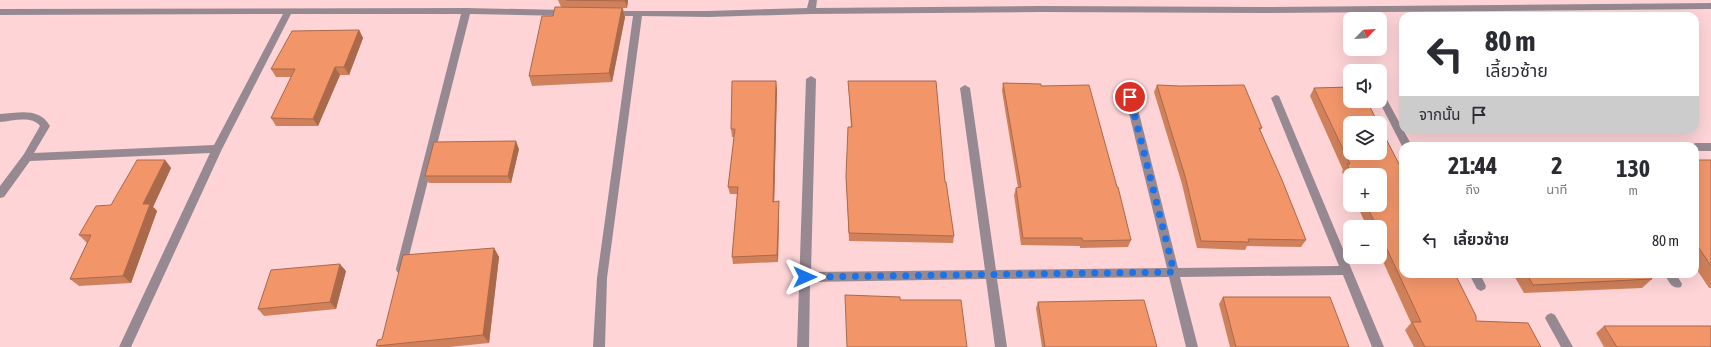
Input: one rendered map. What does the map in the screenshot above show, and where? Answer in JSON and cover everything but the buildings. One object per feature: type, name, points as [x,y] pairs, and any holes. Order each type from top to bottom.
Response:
[{"type":"street","points":[[811,11],[813,0]]},
{"type":"street","points":[[599,13],[638,14],[1041,9],[1264,10],[1711,6]]},
{"type":"street","points":[[398,278],[466,11]]},
{"type":"street","points":[[0,12],[466,11],[576,13]]},
{"type":"street","points":[[125,347],[217,149],[288,12]]},
{"type":"street","points":[[599,347],[602,278],[638,14]]},
{"type":"street","points":[[803,347],[811,79]]},
{"type":"street","points":[[965,88],[1001,347]]},
{"type":"street","points":[[1130,97],[1192,347]]},
{"type":"street","points":[[1276,98],[1345,270],[1378,347]]},
{"type":"street","points":[[1387,107],[1399,129]]},
{"type":"street","points":[[0,118],[32,116],[40,119],[45,126],[26,157],[0,194]]},
{"type":"street","points":[[1699,147],[1711,147]]},
{"type":"street","points":[[26,157],[217,149]]},
{"type":"street","points":[[805,277],[1345,270]]},
{"type":"street","points":[[1476,278],[1481,286]]},
{"type":"street","points":[[1673,278],[1677,284]]},
{"type":"street","points":[[1551,318],[1567,347]]},
{"type":"route","points":[[805,277],[1174,272],[1130,97]]}]
